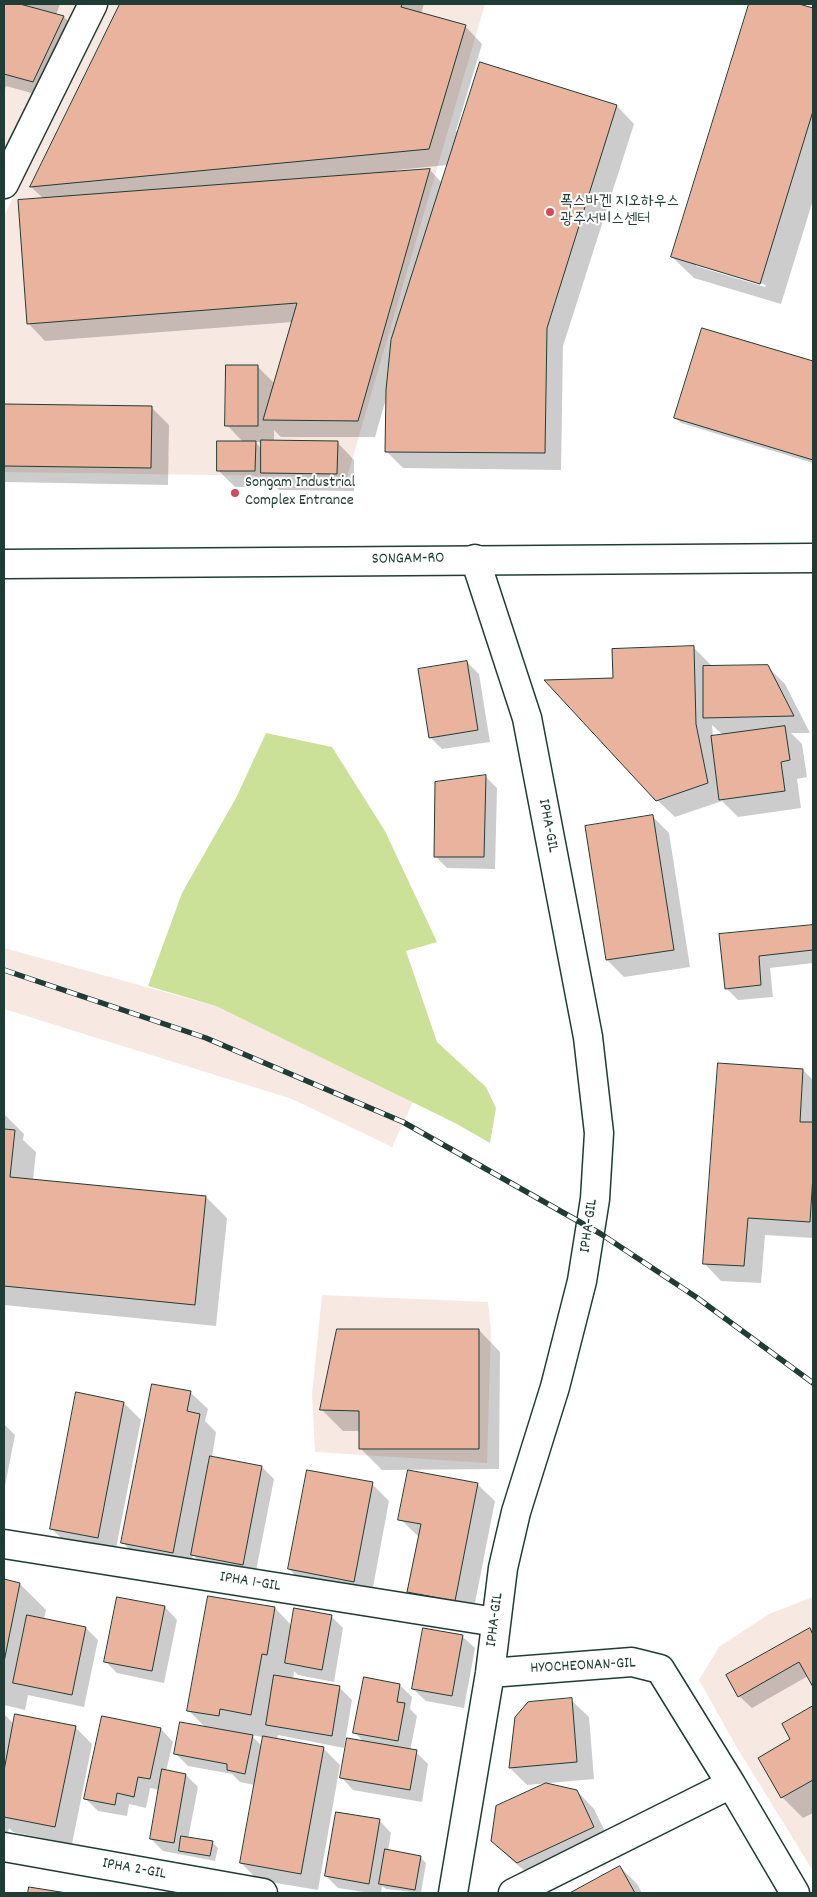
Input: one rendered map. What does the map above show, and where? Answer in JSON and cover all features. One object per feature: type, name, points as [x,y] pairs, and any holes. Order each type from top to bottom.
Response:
[{"type":"street","points":[[4,184],[93,4]]},
{"type":"street","name":"SONGAM-RO","points":[[4,564],[475,559],[813,558]]},
{"type":"street","name":"IPHA-GIL","points":[[453,1893],[490,1673],[503,1568],[516,1512],[555,1387],[582,1281],[595,1199],[599,1133],[588,1036],[526,718],[475,559]]},
{"type":"street","name":"IPHA 1-GIL","points":[[4,1544],[496,1622]]},
{"type":"street","name":"HYOCHEONAN-GIL","points":[[490,1673],[632,1662],[660,1669],[795,1893]]},
{"type":"street","points":[[513,1893],[731,1784]]},
{"type":"street","name":"IPHA 2-GIL","points":[[4,1847],[263,1893]]},
{"type":"shaded area","points":[[4,4],[77,4],[4,159]]},
{"type":"shaded area","points":[[110,4],[485,4],[347,477],[4,472],[4,216]]},
{"type":"shaded area","points":[[4,948],[216,1006],[413,1102],[392,1147],[292,1099],[4,1009]]},
{"type":"shaded area","points":[[322,1295],[488,1302],[491,1331],[487,1463],[315,1452],[312,1394]]},
{"type":"shaded area","points":[[813,1597],[813,1871],[736,1746],[699,1680],[719,1647],[769,1614]]},
{"type":"green space","points":[[266,733],[332,747],[385,831],[437,942],[406,951],[437,1042],[486,1087],[496,1108],[490,1143],[455,1123],[216,1006],[148,986],[182,893],[236,798]]},
{"type":"building","points":[[4,4],[20,4],[64,16],[33,82],[4,74]]},
{"type":"building","points":[[120,4],[402,4],[401,7],[466,25],[429,149],[30,187]]},
{"type":"building","points":[[749,4],[799,4],[813,8],[813,111],[760,284],[671,257]]},
{"type":"building","points":[[480,62],[617,105],[547,328],[545,453],[385,452],[386,390],[391,340]]},
{"type":"building","points":[[430,169],[358,421],[263,420],[297,303],[27,324],[18,200]]},
{"type":"building","points":[[702,328],[813,361],[813,460],[674,418]]},
{"type":"building","points":[[226,365],[258,365],[258,426],[225,426]]},
{"type":"building","points":[[4,404],[152,406],[151,468],[4,466]]},
{"type":"building","points":[[261,440],[338,441],[337,474],[261,473]]},
{"type":"building","points":[[217,441],[256,441],[255,471],[217,471]]},
{"type":"building","points":[[694,646],[696,724],[708,783],[656,801],[544,680],[613,678],[612,649]]},
{"type":"building","points":[[467,661],[478,730],[429,738],[418,669]]},
{"type":"building","points":[[768,665],[794,716],[703,718],[703,666]]},
{"type":"building","points":[[785,726],[790,760],[781,762],[785,791],[719,800],[711,736]]},
{"type":"building","points":[[486,775],[484,857],[434,857],[435,782]]},
{"type":"building","points":[[653,815],[674,950],[606,960],[585,826]]},
{"type":"building","points":[[813,925],[813,950],[759,956],[761,985],[725,989],[719,934]]},
{"type":"building","points":[[718,1063],[803,1069],[800,1122],[813,1122],[813,1175],[810,1222],[748,1218],[744,1266],[703,1264]]},
{"type":"building","points":[[4,1129],[15,1130],[10,1177],[206,1196],[195,1305],[4,1286]]},
{"type":"building","points":[[337,1329],[479,1329],[479,1449],[359,1449],[359,1411],[320,1410]]},
{"type":"building","points":[[152,1384],[191,1391],[187,1411],[200,1414],[173,1553],[121,1543]]},
{"type":"building","points":[[76,1392],[124,1402],[98,1538],[50,1529]]},
{"type":"building","points":[[210,1456],[262,1466],[243,1565],[191,1555]]},
{"type":"building","points":[[307,1470],[373,1482],[354,1582],[288,1569]]},
{"type":"building","points":[[408,1470],[478,1483],[455,1601],[407,1592],[421,1524],[398,1520]]},
{"type":"building","points":[[4,1579],[20,1583],[4,1662]]},
{"type":"building","points":[[208,1596],[275,1607],[267,1655],[262,1654],[251,1715],[220,1709],[219,1716],[187,1711]]},
{"type":"building","points":[[117,1597],[165,1606],[152,1671],[104,1662]]},
{"type":"building","points":[[294,1608],[332,1615],[322,1670],[285,1663]]},
{"type":"building","points":[[27,1615],[86,1627],[72,1695],[13,1683]]},
{"type":"building","points":[[423,1628],[463,1635],[452,1696],[412,1689]]},
{"type":"building","points":[[810,1628],[813,1635],[813,1687],[799,1662],[738,1697],[726,1675]]},
{"type":"building","points":[[274,1675],[340,1686],[332,1736],[266,1725]]},
{"type":"building","points":[[364,1677],[400,1684],[397,1702],[405,1703],[398,1741],[353,1733]]},
{"type":"building","points":[[572,1698],[577,1762],[509,1768],[515,1717],[528,1702]]},
{"type":"building","points":[[813,1706],[813,1780],[781,1798],[758,1758],[790,1739],[782,1724]]},
{"type":"building","points":[[15,1714],[76,1726],[55,1827],[4,1817],[4,1771]]},
{"type":"building","points":[[102,1716],[161,1728],[150,1779],[138,1777],[134,1797],[117,1793],[115,1805],[84,1799]]},
{"type":"building","points":[[180,1722],[253,1735],[245,1774],[227,1770],[227,1764],[174,1754]]},
{"type":"building","points":[[263,1736],[324,1747],[301,1874],[240,1863]]},
{"type":"building","points":[[347,1738],[417,1750],[410,1790],[340,1778]]},
{"type":"building","points":[[162,1769],[186,1774],[174,1843],[150,1839]]},
{"type":"building","points":[[546,1783],[577,1790],[594,1827],[517,1863],[491,1841],[496,1806]]},
{"type":"building","points":[[336,1812],[380,1819],[369,1884],[325,1876]]},
{"type":"building","points":[[181,1836],[213,1841],[210,1856],[179,1851]]},
{"type":"building","points":[[385,1849],[421,1856],[415,1890],[379,1884]]},
{"type":"building","points":[[620,1866],[635,1893],[570,1893]]},
{"type":"building","points":[[29,1887],[67,1893],[28,1893]]},
{"type":"railway","points":[[4,970],[206,1038],[403,1122],[601,1234],[696,1297],[813,1383]]},
{"type":"place","name":"폭스바겐 지오하우스 광주서비스센터","points":[[550,212]]},
{"type":"place","name":"Songam Industrial Complex Entrance","points":[[235,493]]}]
